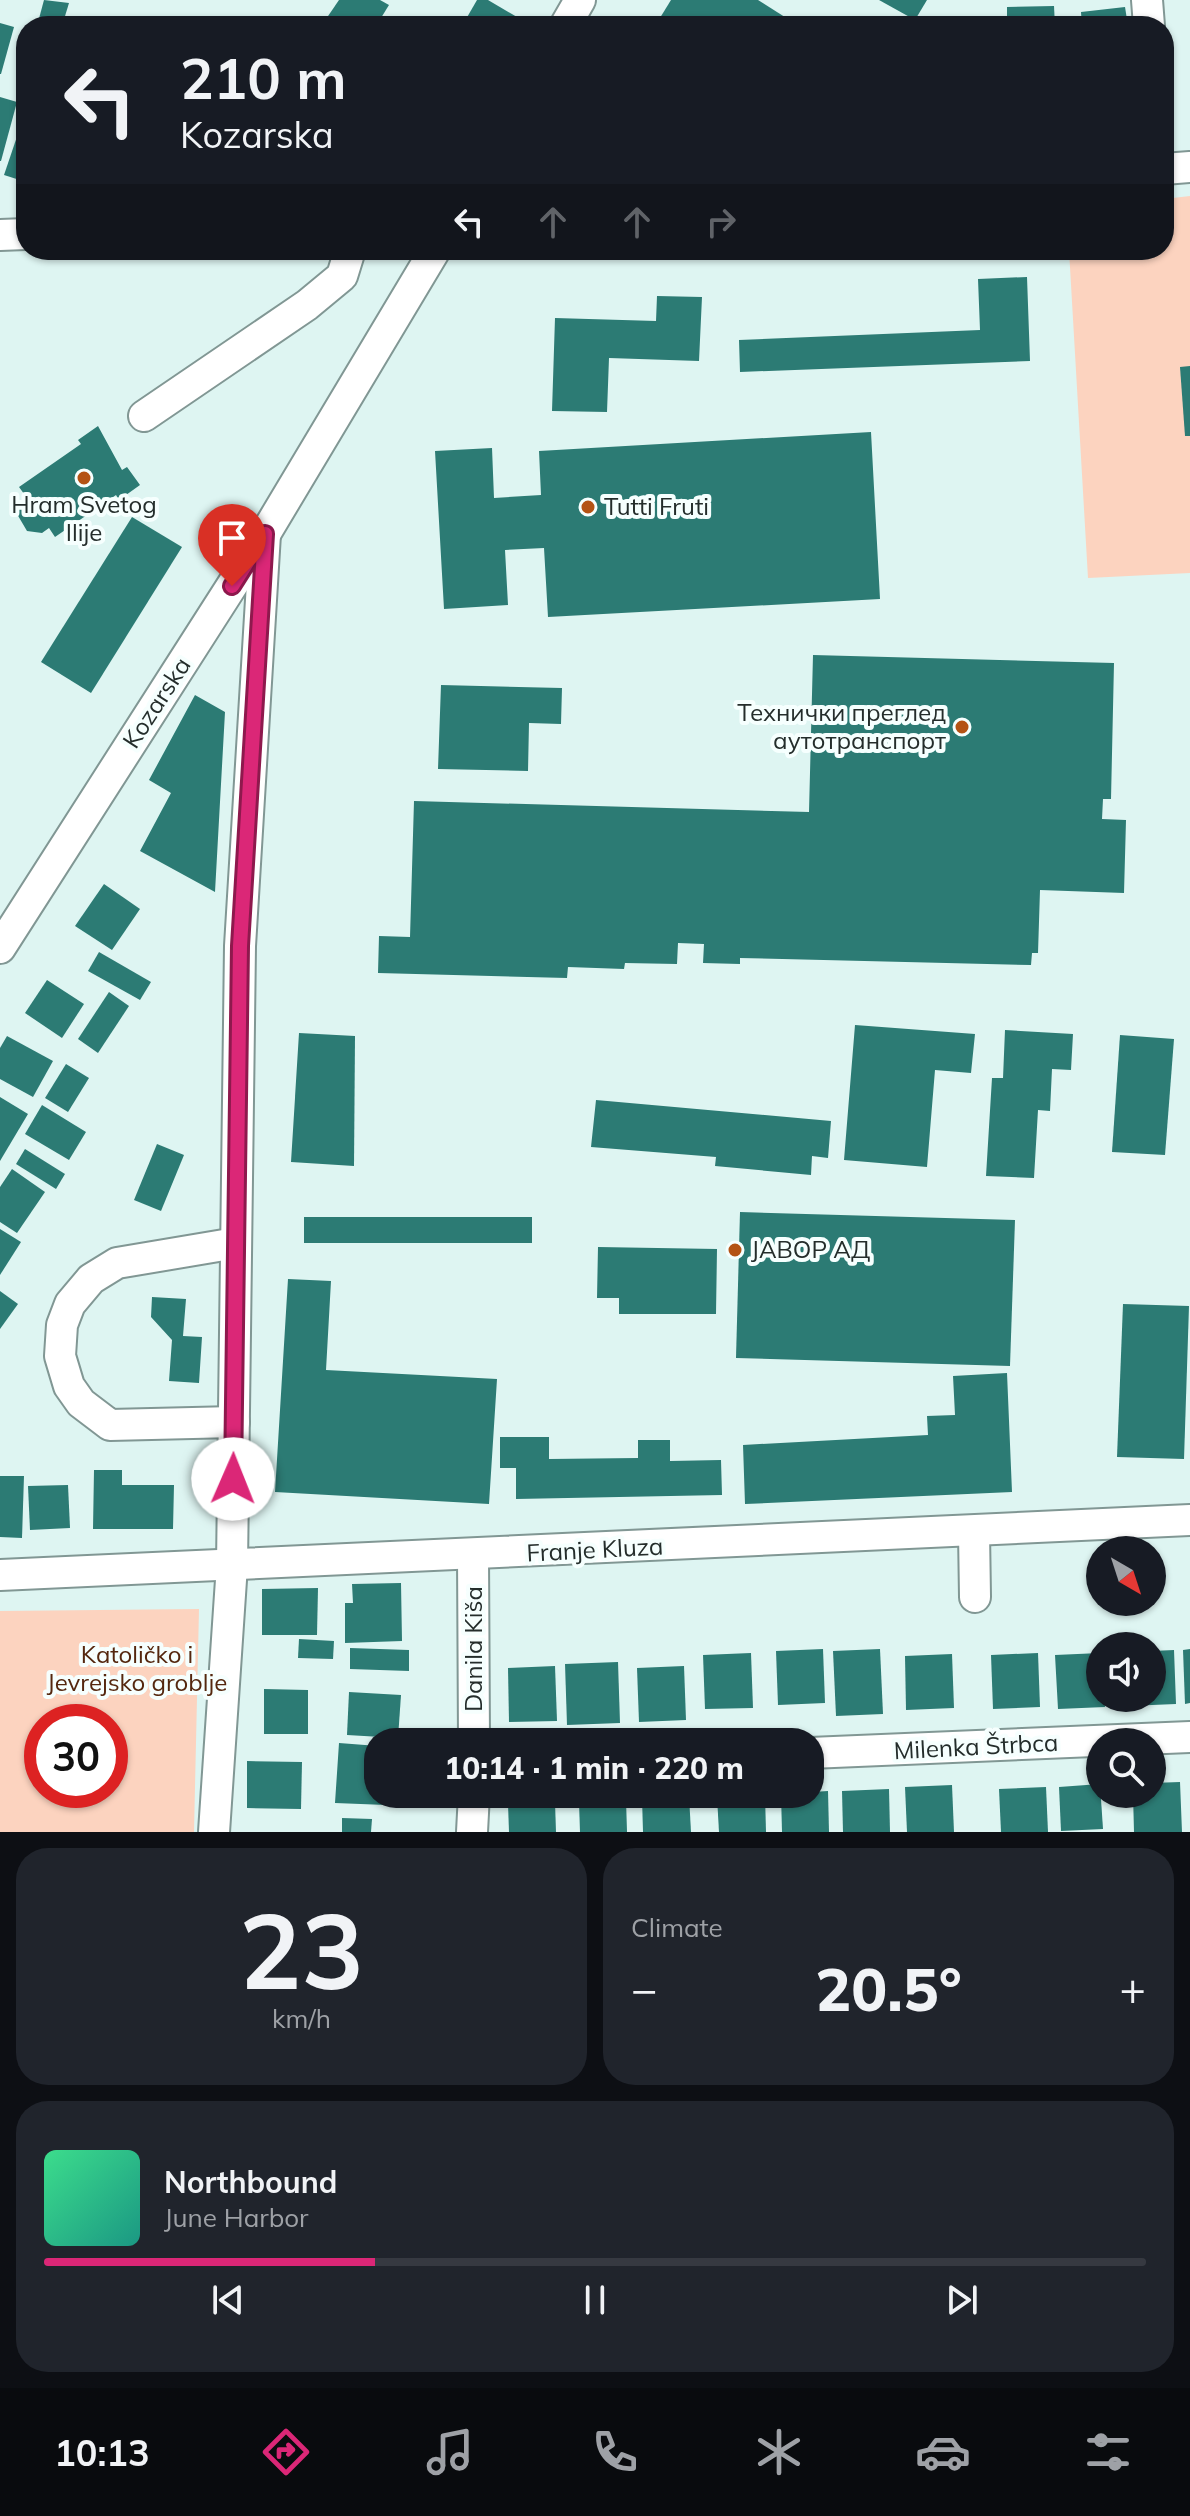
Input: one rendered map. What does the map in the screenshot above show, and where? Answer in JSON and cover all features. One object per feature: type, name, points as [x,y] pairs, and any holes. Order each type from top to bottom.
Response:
[{"type":"street","points":[[144,416],[307,305],[342,276],[347,260]]},
{"type":"street","name":"Kozarska","points":[[0,948],[265,534],[429,260]]},
{"type":"street","points":[[214,1832],[232,1565],[240,946],[265,534]]},
{"type":"street","points":[[234,1422],[110,1425],[81,1403],[69,1386],[60,1356],[62,1325],[70,1304],[91,1279],[117,1263],[236,1243]]},
{"type":"street","name":"Franje Kluza","points":[[0,1575],[1190,1520]]},
{"type":"street","points":[[974,1532],[975,1597]]},
{"type":"street","name":"Danila Kiša","points":[[473,1555],[474,1728]]},
{"type":"street","name":"Milenka Štrbca","points":[[824,1752],[1190,1737]]},
{"type":"street","points":[[472,1832],[473,1808]]},
{"type":"green space","points":[[1190,196],[1190,573],[1088,578],[1070,260],[1174,260],[1174,198]]},
{"type":"green space","name":"Katoličko i Jevrejsko groblje","points":[[199,1609],[194,1832],[0,1832],[0,1611]]},
{"type":"building","points":[[44,0],[69,3],[65,16],[40,16]]},
{"type":"building","points":[[339,0],[380,0],[389,5],[382,16],[328,16]]},
{"type":"building","points":[[477,0],[488,0],[515,16],[468,16]]},
{"type":"building","points":[[671,0],[758,0],[783,16],[661,16]]},
{"type":"building","points":[[879,0],[927,0],[917,16],[908,16]]},
{"type":"building","points":[[1054,6],[1054,16],[1007,16],[1007,7]]},
{"type":"building","points":[[1125,7],[1126,16],[1081,16],[1081,12]]},
{"type":"building","points":[[0,23],[14,27],[1,74],[0,74]]},
{"type":"building","points":[[0,97],[16,102],[16,106],[0,161]]},
{"type":"building","points":[[16,140],[16,179],[4,175]]},
{"type":"building","points":[[1027,277],[1030,361],[740,372],[739,340],[980,330],[978,279]]},
{"type":"building","points":[[657,296],[702,297],[699,361],[609,358],[607,412],[552,411],[555,318],[656,321]]},
{"type":"building","points":[[1190,366],[1190,436],[1185,436],[1180,367]]},
{"type":"building","name":"Hram Svetog Ilije","points":[[98,426],[122,470],[127,467],[140,485],[119,500],[116,495],[55,537],[49,528],[42,533],[27,531],[17,514],[21,502],[27,498],[19,487],[81,444],[78,440]]},
{"type":"building","points":[[871,432],[880,599],[548,617],[544,548],[505,550],[508,605],[444,609],[435,451],[492,448],[494,498],[541,495],[539,451]]},
{"type":"building","points":[[132,517],[182,547],[91,693],[41,662]]},
{"type":"building","points":[[813,655],[1114,663],[1111,799],[1103,799],[1102,819],[1126,820],[1124,893],[1040,890],[1038,953],[1032,953],[1031,965],[740,958],[740,964],[703,963],[704,944],[678,943],[677,964],[625,963],[624,969],[568,967],[567,978],[378,973],[379,936],[410,937],[414,801],[809,812]]},
{"type":"building","points":[[441,685],[562,688],[561,724],[529,723],[528,771],[438,769]]},
{"type":"building","points":[[195,695],[225,712],[215,892],[140,851],[171,793],[149,780]]},
{"type":"building","points":[[104,884],[140,909],[112,950],[75,926]]},
{"type":"building","points":[[99,952],[151,982],[140,1000],[88,971]]},
{"type":"building","points":[[47,980],[84,1004],[62,1038],[25,1013]]},
{"type":"building","points":[[109,992],[129,1006],[98,1053],[78,1039]]},
{"type":"building","points":[[855,1025],[975,1034],[971,1073],[935,1070],[927,1167],[844,1160]]},
{"type":"building","points":[[1005,1030],[1073,1034],[1071,1070],[1052,1069],[1050,1111],[1038,1110],[1034,1178],[986,1176],[992,1078],[1003,1078]]},
{"type":"building","points":[[299,1033],[355,1036],[354,1166],[291,1162]]},
{"type":"building","points":[[1120,1035],[1174,1039],[1165,1155],[1112,1152]]},
{"type":"building","points":[[7,1036],[53,1061],[33,1097],[0,1079],[0,1048]]},
{"type":"building","points":[[66,1064],[89,1078],[68,1112],[45,1098]]},
{"type":"building","points":[[0,1097],[28,1114],[0,1161]]},
{"type":"building","points":[[596,1100],[831,1121],[828,1158],[812,1156],[811,1175],[715,1166],[716,1157],[591,1147]]},
{"type":"building","points":[[42,1105],[86,1132],[69,1160],[25,1134]]},
{"type":"building","points":[[157,1144],[184,1155],[161,1211],[134,1200]]},
{"type":"building","points":[[25,1149],[65,1174],[56,1189],[16,1164]]},
{"type":"building","points":[[12,1169],[45,1192],[17,1233],[0,1222],[0,1187]]},
{"type":"building","points":[[740,1212],[1015,1220],[1010,1366],[736,1358]]},
{"type":"building","points":[[304,1217],[532,1217],[532,1243],[304,1243]]},
{"type":"building","points":[[0,1229],[21,1242],[0,1275]]},
{"type":"building","points":[[598,1247],[717,1249],[716,1314],[619,1314],[619,1298],[597,1298]]},
{"type":"building","points":[[288,1279],[331,1281],[326,1370],[497,1379],[489,1504],[275,1492]]},
{"type":"building","points":[[0,1291],[18,1304],[0,1329]]},
{"type":"building","points":[[152,1297],[186,1299],[183,1336],[202,1337],[199,1383],[169,1381],[172,1340],[151,1317]]},
{"type":"building","points":[[1123,1304],[1189,1306],[1184,1459],[1117,1457]]},
{"type":"building","points":[[1007,1373],[1012,1492],[745,1504],[743,1445],[928,1435],[927,1416],[955,1415],[953,1376]]},
{"type":"building","points":[[500,1437],[549,1437],[549,1459],[638,1458],[638,1440],[670,1440],[670,1461],[721,1460],[722,1495],[516,1499],[516,1468],[500,1468]]},
{"type":"building","points":[[94,1470],[122,1470],[122,1485],[174,1485],[173,1529],[93,1529]]},
{"type":"building","points":[[0,1476],[24,1476],[22,1538],[0,1537]]},
{"type":"building","points":[[68,1485],[70,1528],[30,1530],[28,1486]]},
{"type":"building","points":[[401,1583],[402,1641],[345,1643],[345,1603],[353,1603],[352,1584]]},
{"type":"building","points":[[318,1588],[317,1635],[262,1635],[262,1589]]},
{"type":"building","points":[[299,1639],[334,1641],[333,1659],[298,1658]]},
{"type":"building","points":[[350,1648],[409,1650],[409,1671],[350,1669]]},
{"type":"building","points":[[823,1649],[825,1703],[778,1705],[776,1651]]},
{"type":"building","points":[[880,1649],[883,1714],[836,1716],[833,1651]]},
{"type":"building","points":[[1190,1649],[1190,1703],[1185,1704],[1183,1650]]},
{"type":"building","points":[[1166,1650],[1174,1650],[1176,1704],[1166,1704]]},
{"type":"building","points":[[751,1653],[753,1708],[705,1709],[703,1655]]},
{"type":"building","points":[[1038,1653],[1040,1707],[993,1709],[991,1655]]},
{"type":"building","points":[[952,1654],[954,1708],[906,1710],[905,1656]]},
{"type":"building","points":[[1086,1654],[1086,1708],[1058,1709],[1055,1655]]},
{"type":"building","points":[[618,1662],[620,1723],[567,1725],[565,1664]]},
{"type":"building","points":[[555,1666],[557,1721],[509,1722],[508,1668]]},
{"type":"building","points":[[684,1666],[686,1720],[639,1722],[637,1668]]},
{"type":"building","points":[[264,1689],[308,1690],[308,1734],[264,1734]]},
{"type":"building","points":[[349,1692],[401,1695],[399,1728],[364,1728],[364,1736],[347,1735]]},
{"type":"building","points":[[339,1743],[364,1745],[364,1804],[335,1803]]},
{"type":"building","points":[[247,1761],[302,1762],[301,1809],[247,1808]]},
{"type":"building","points":[[1166,1782],[1180,1782],[1182,1832],[1134,1832],[1133,1808],[1166,1808]]},
{"type":"building","points":[[952,1785],[954,1832],[907,1832],[905,1787]]},
{"type":"building","points":[[1086,1785],[1086,1808],[1102,1808],[1103,1829],[1061,1831],[1059,1787]]},
{"type":"building","points":[[1046,1787],[1048,1832],[1001,1832],[999,1789]]},
{"type":"building","points":[[889,1789],[890,1832],[843,1832],[842,1791]]},
{"type":"building","points":[[824,1791],[828,1791],[829,1832],[782,1832],[781,1808],[824,1808]]},
{"type":"building","points":[[508,1808],[555,1808],[556,1832],[509,1832]]},
{"type":"building","points":[[579,1808],[626,1808],[627,1832],[580,1832]]},
{"type":"building","points":[[642,1808],[690,1808],[691,1832],[643,1832]]},
{"type":"building","points":[[718,1808],[765,1808],[766,1832],[719,1832]]},
{"type":"building","points":[[342,1818],[372,1819],[371,1832],[342,1832]]},
{"type":"place","name":"Hram Svetog Ilije","points":[[84,478]]},
{"type":"place","name":"Tutti Fruti","points":[[588,507]]},
{"type":"place","name":"Технички преглед аутотранспорт","points":[[962,727]]},
{"type":"place","name":"ЈАВОР АД","points":[[735,1250]]},
{"type":"route","points":[[232,586],[265,534],[240,946],[233,1479]]}]
